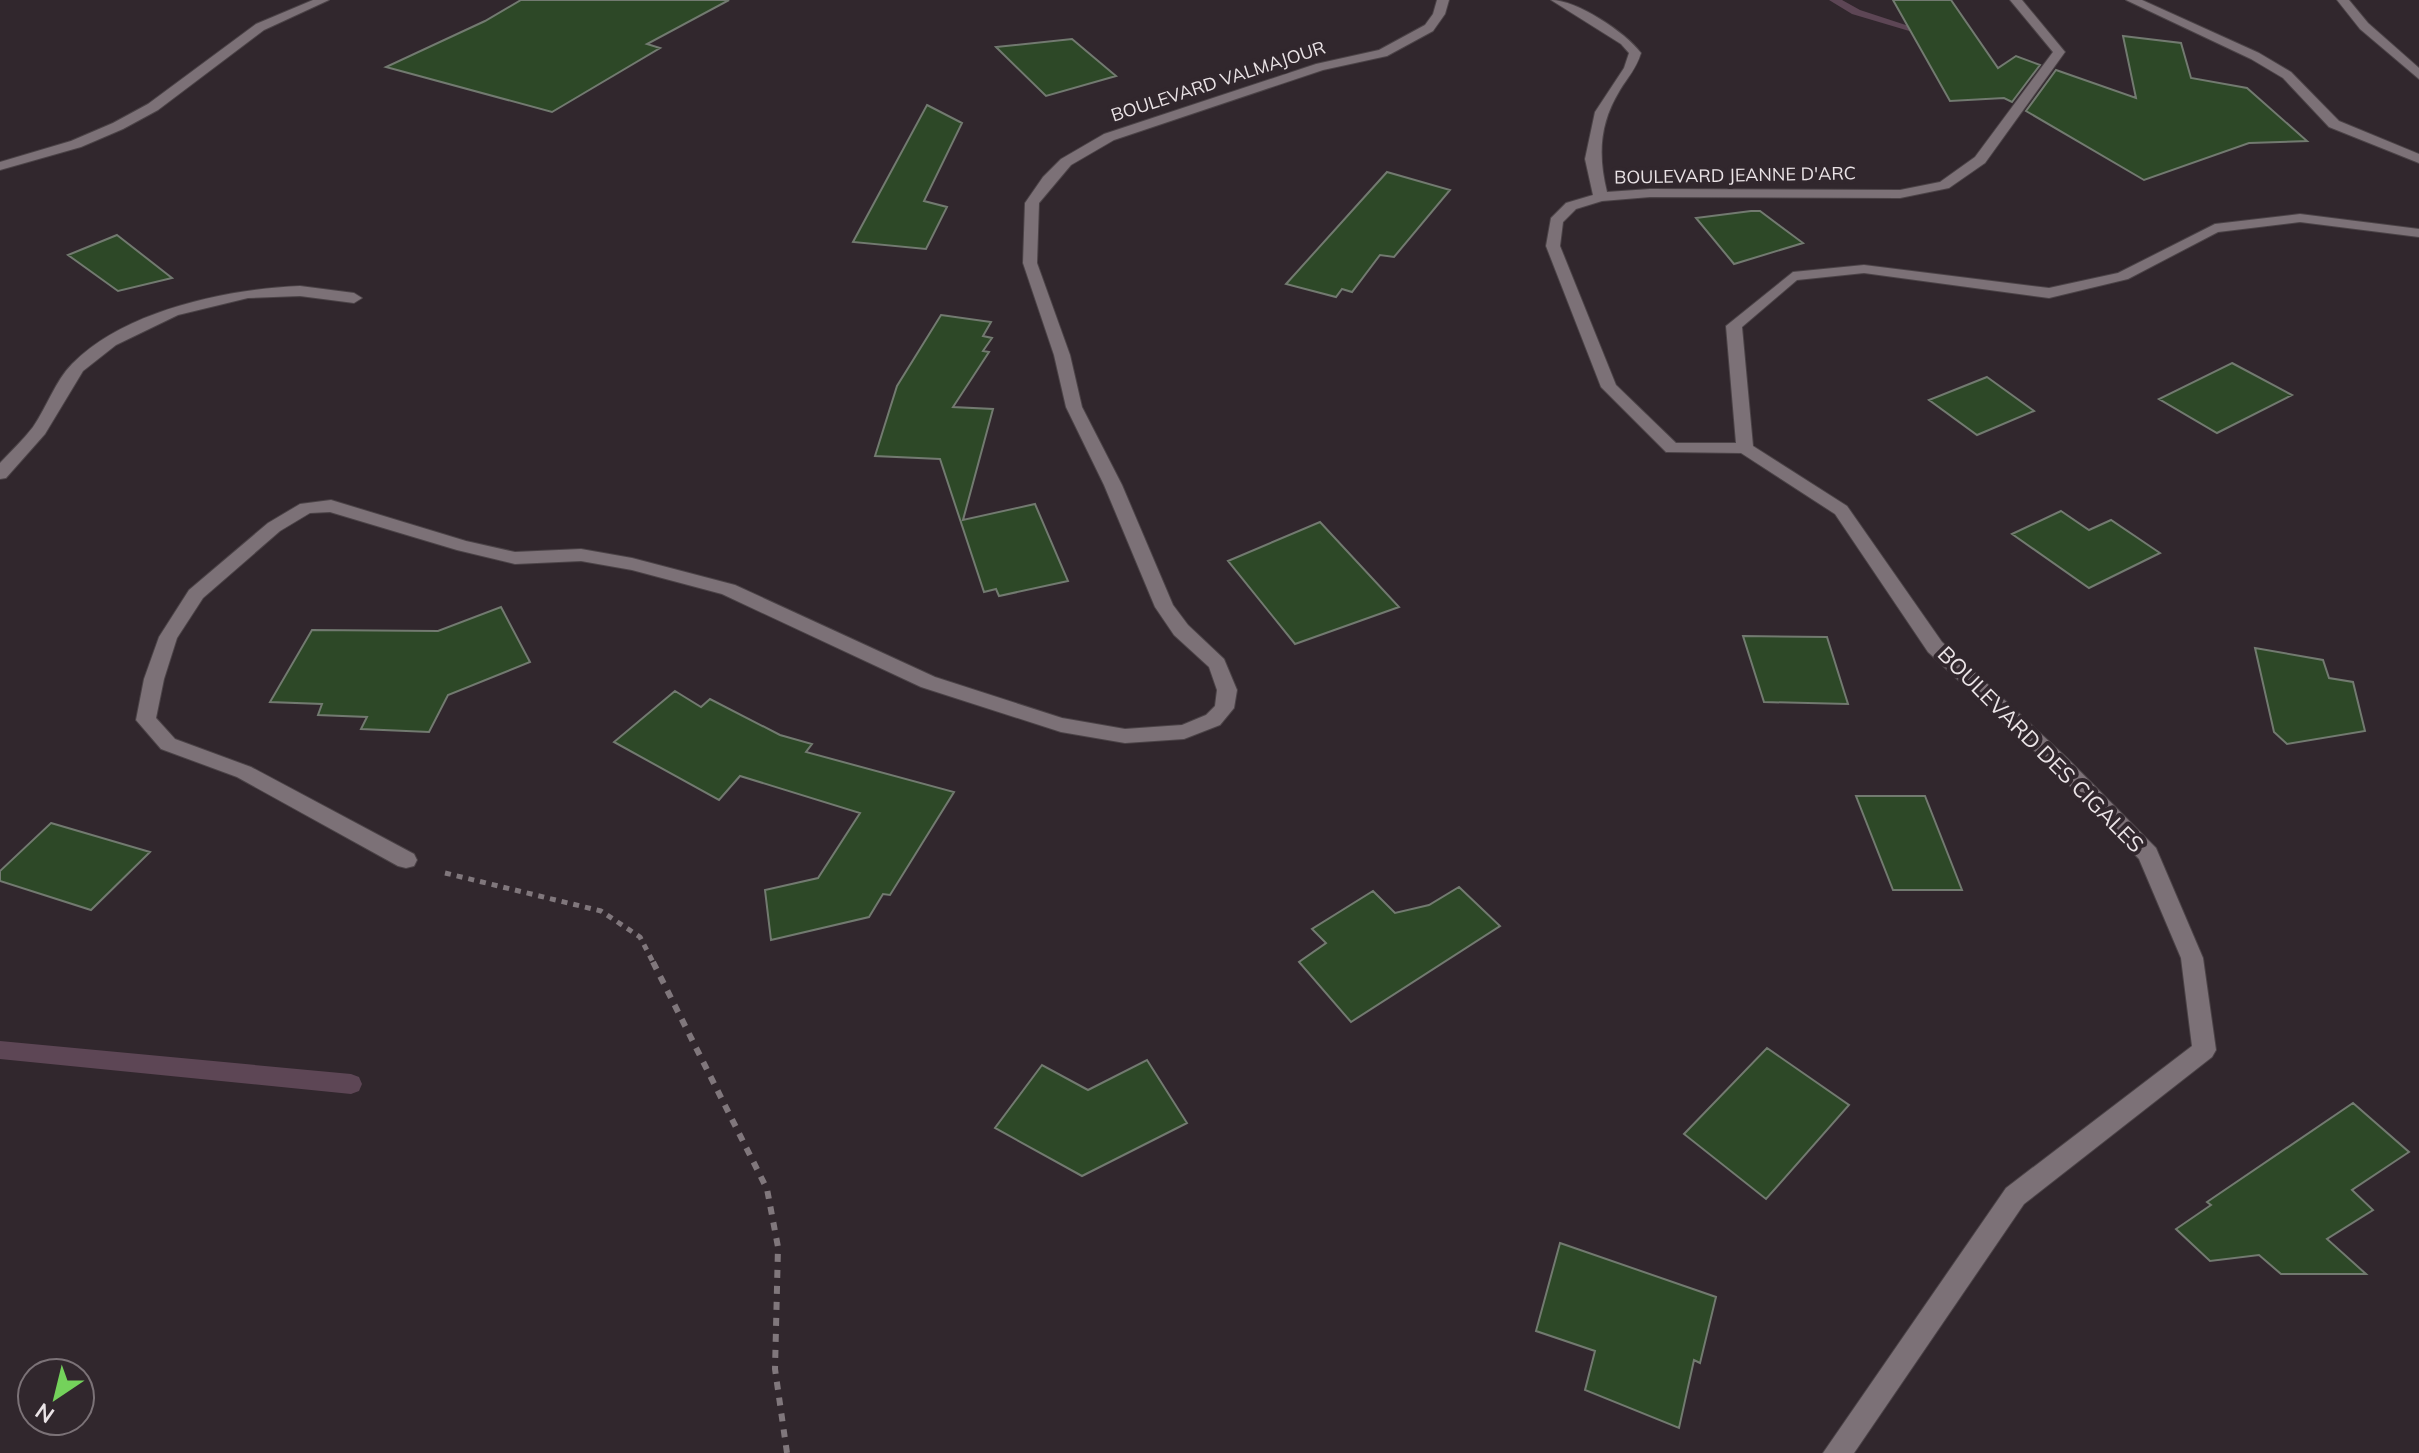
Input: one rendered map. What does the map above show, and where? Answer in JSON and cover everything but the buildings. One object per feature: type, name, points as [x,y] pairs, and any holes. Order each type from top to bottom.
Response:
[{"type":"street","points":[[0,166],[76,144],[118,126],[153,107],[260,27],[323,0]]},
{"type":"street","name":"BOULEVARD VALMAJOUR","points":[[406,860],[244,772],[168,744],[146,720],[154,679],[168,637],[196,594],[274,527],[306,508],[331,506],[463,546],[515,558],[581,555],[632,564],[728,589],[928,682],[1061,725],[1125,736],[1184,732],[1213,720],[1224,708],[1227,690],[1217,664],[1181,630],[1164,607],[1113,485],[1074,407],[1062,355],[1030,263],[1032,203],[1066,162],[1109,137],[1320,67],[1383,53],[1429,28],[1439,14],[1443,0]]},
{"type":"street","points":[[1557,0],[1625,41],[1635,53],[1630,69],[1614,89],[1602,112],[1592,159],[1601,197]]},
{"type":"street","name":"BOULEVARD JEANNE D'ARC","points":[[1745,448],[1672,448],[1609,387],[1553,246],[1556,221],[1571,206],[1601,197],[1650,193],[1900,194],[1944,185],[1980,160],[2059,52],[2016,0]]},
{"type":"street","points":[[2132,0],[2255,56],[2287,75],[2334,124],[2419,159]]},
{"type":"street","points":[[2343,0],[2364,26],[2419,75]]},
{"type":"street","points":[[1745,448],[1734,326],[1793,276],[1864,269],[2049,293],[2123,276],[2215,228],[2300,218],[2419,233]]},
{"type":"street","points":[[0,474],[39,430],[77,368],[110,342],[173,312],[248,293],[300,291],[354,298]]},
{"type":"street","name":"BOULEVARD DES CIGALES","points":[[1745,448],[1841,510],[1935,647],[2060,763],[2148,854],[2192,958],[2204,1050],[2015,1196],[1837,1453]]},
{"type":"path","points":[[406,860],[528,895],[588,904],[620,920],[640,937],[767,1189],[778,1247],[775,1369],[787,1453]]},
{"type":"waterway","points":[[1834,0],[1856,12],[1916,30]]},
{"type":"waterway","points":[[0,1050],[351,1084]]}]
